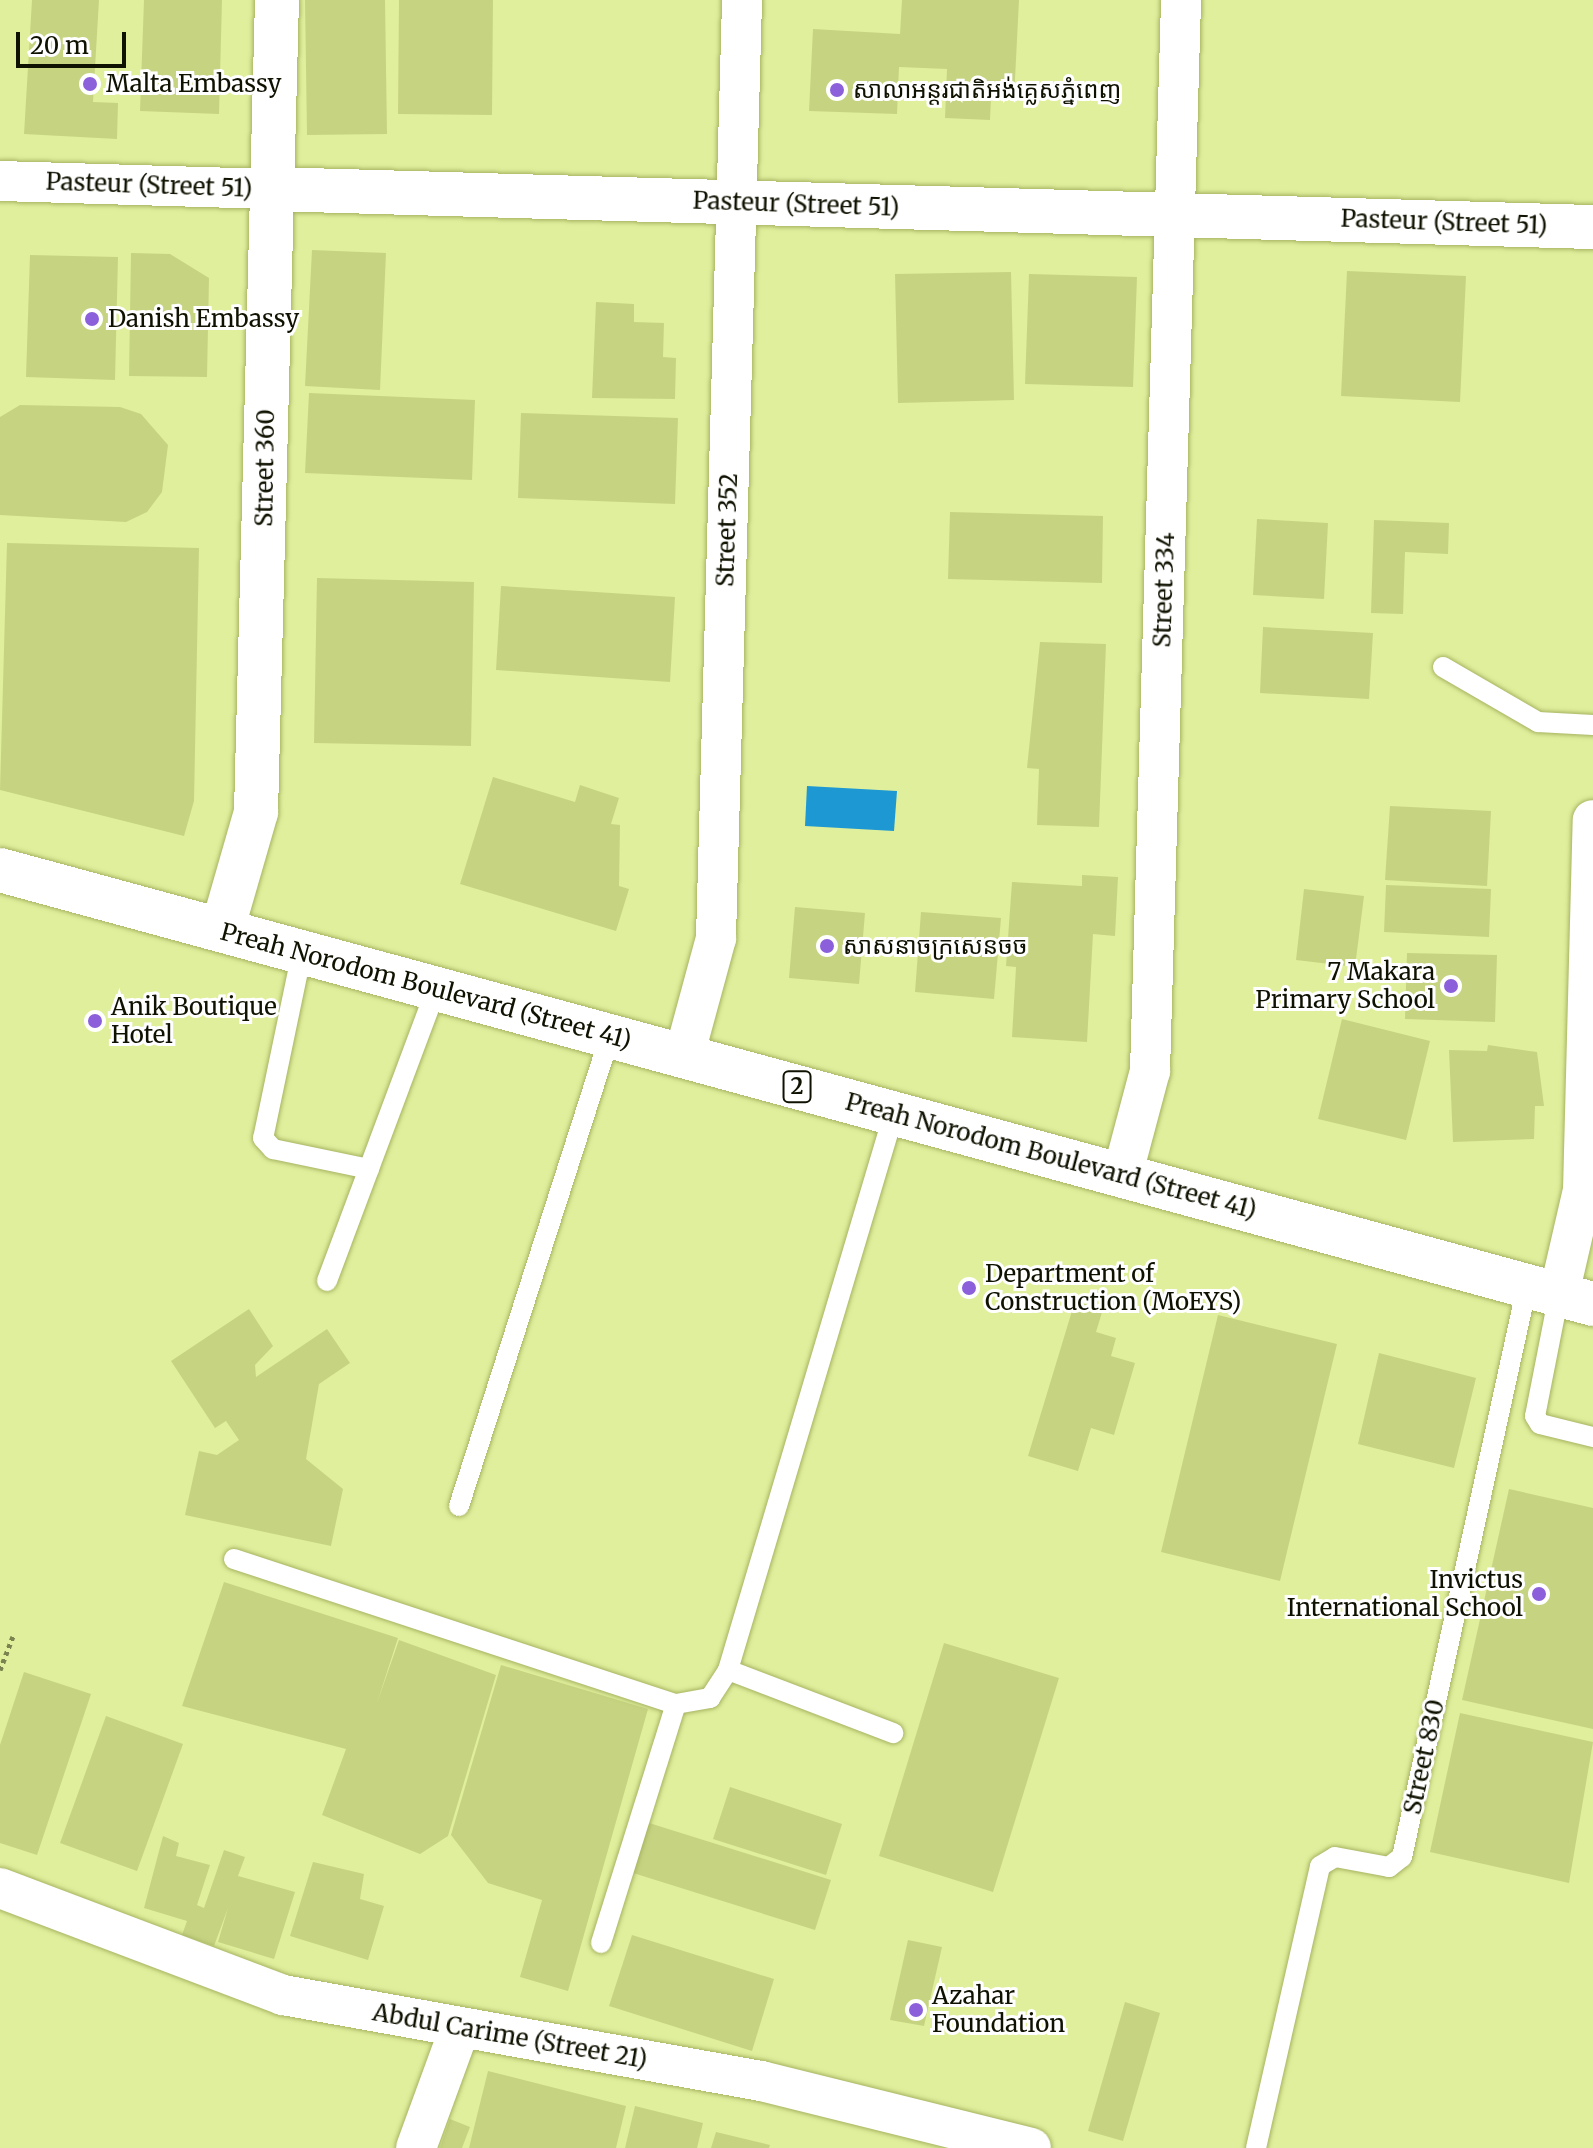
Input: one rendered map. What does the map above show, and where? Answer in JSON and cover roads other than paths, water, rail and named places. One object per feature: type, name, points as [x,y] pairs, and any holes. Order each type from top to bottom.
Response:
[{"type":"street","name":"Street 360","points":[[222,930],[256,812],[277,0]]},
{"type":"street","name":"Street 352","points":[[684,1056],[716,938],[742,0]]},
{"type":"street","name":"Street 334","points":[[1122,1176],[1150,1071],[1181,0]]},
{"type":"street","name":"Pasteur (Street 51)","points":[[0,181],[1593,227]]},
{"type":"street","points":[[1560,1294],[1583,1190],[1593,820]]},
{"type":"street","name":"Preah Norodom Boulevard (Street 41)","points":[[0,870],[1560,1294]]},
{"type":"street","name":"Abdul Carime (Street 21)","points":[[0,1888],[283,1995],[761,2081],[1020,2146]]},
{"type":"street","points":[[416,2148],[460,2028]]},
{"type":"lane","points":[[1443,667],[1538,722],[1593,725]]},
{"type":"lane","points":[[302,952],[263,1138],[273,1149],[369,1169]]},
{"type":"lane","points":[[327,1281],[436,989]]},
{"type":"lane","points":[[459,1506],[610,1036]]},
{"type":"lane","points":[[234,1559],[676,1704],[710,1698],[728,1670],[894,1113]]},
{"type":"lane","points":[[1560,1294],[1535,1416],[1540,1424],[1593,1437]]},
{"type":"lane","name":"Street 830","points":[[1256,2148],[1320,1866],[1335,1857],[1389,1867],[1402,1857],[1560,1294]]},
{"type":"lane","points":[[728,1670],[893,1733]]},
{"type":"lane","points":[[601,1943],[676,1704]]},
{"type":"water","points":[[807,786],[897,791],[894,831],[805,826]]},
{"type":"place","name":"Malta Embassy","points":[[90,84]]},
{"type":"place","name":"សាលាអន្តរជាតិអង់គ្លេសភ្នំពេញ","points":[[837,90]]},
{"type":"place","name":"Danish Embassy","points":[[92,319]]},
{"type":"place","name":"សាសនាចក្រសេនចច","points":[[827,946]]},
{"type":"place","name":"7 Makara Primary School","points":[[1451,986]]},
{"type":"place","name":"Anik Boutique Hotel","points":[[95,1021]]},
{"type":"place","name":"Department of Construction (MoEYS)","points":[[969,1288]]},
{"type":"place","name":"Invictus International School","points":[[1539,1594]]},
{"type":"place","name":"Azahar Foundation","points":[[916,2010]]}]
